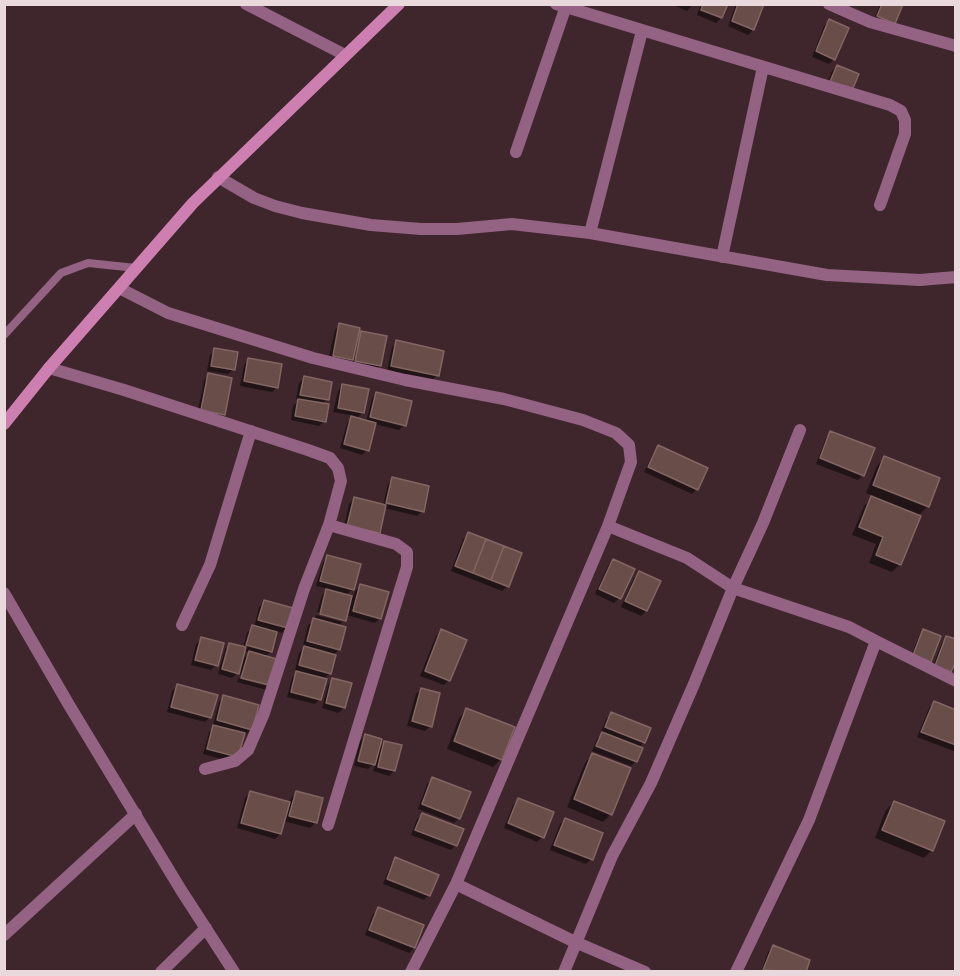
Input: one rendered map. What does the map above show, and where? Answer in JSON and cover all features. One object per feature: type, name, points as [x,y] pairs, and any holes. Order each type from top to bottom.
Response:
[{"type":"main road","points":[[4,424],[49,368],[193,202],[399,4]]},
{"type":"street","points":[[246,4],[345,55]]},
{"type":"street","points":[[829,4],[870,22],[956,46]]},
{"type":"street","points":[[516,152],[561,7],[890,105],[901,111],[905,120],[905,134],[880,205]]},
{"type":"street","points":[[590,233],[642,31]]},
{"type":"street","points":[[722,257],[763,67]]},
{"type":"street","points":[[218,177],[255,198],[275,206],[371,225],[457,229],[512,224],[590,233],[827,275],[920,280],[956,277]]},
{"type":"street","points":[[119,288],[168,313],[314,358],[405,380],[504,399],[583,420],[616,433],[630,445],[631,462],[608,526],[456,884],[411,972]]},
{"type":"street","points":[[49,368],[330,458],[338,468],[341,481],[329,525],[304,589],[264,713],[249,750],[235,761],[205,769]]},
{"type":"street","points":[[564,972],[612,856],[651,783],[733,588],[763,523],[800,430]]},
{"type":"street","points":[[182,625],[210,565],[251,431]]},
{"type":"street","points":[[328,825],[407,567],[407,552],[396,544],[329,525]]},
{"type":"street","points":[[608,526],[687,558],[733,588],[849,627],[956,681]]},
{"type":"street","points":[[4,593],[181,890],[234,972]]},
{"type":"street","points":[[736,972],[809,820],[876,641]]},
{"type":"street","points":[[4,935],[136,814]]},
{"type":"street","points":[[456,884],[576,942],[645,972]]},
{"type":"street","points":[[161,972],[206,928]]},
{"type":"lane","points":[[4,335],[61,273],[88,263],[136,268]]},
{"type":"building","points":[[703,4],[728,4],[722,18],[701,10]]},
{"type":"building","points":[[738,4],[764,4],[754,30],[732,21]]},
{"type":"building","points":[[882,4],[903,4],[895,24],[877,16]]},
{"type":"building","points":[[829,19],[849,28],[835,60],[816,51]]},
{"type":"building","points":[[837,65],[859,74],[851,93],[829,84]]},
{"type":"building","points":[[339,323],[360,328],[353,360],[333,356]]},
{"type":"building","points":[[361,331],[387,336],[381,366],[355,361]]},
{"type":"building","points":[[396,340],[444,351],[439,376],[391,366]]},
{"type":"building","points":[[214,348],[238,352],[235,370],[211,366]]},
{"type":"building","points":[[248,358],[282,364],[278,388],[244,381]]},
{"type":"building","points":[[208,373],[232,378],[225,415],[201,410]]},
{"type":"building","points":[[304,376],[332,382],[329,400],[300,395]]},
{"type":"building","points":[[342,384],[369,389],[364,413],[338,408]]},
{"type":"building","points":[[376,392],[412,401],[406,426],[370,417]]},
{"type":"building","points":[[298,399],[329,404],[326,422],[295,416]]},
{"type":"building","points":[[351,416],[376,423],[369,451],[344,444]]},
{"type":"building","points":[[830,431],[875,448],[864,476],[820,458]]},
{"type":"building","points":[[658,445],[708,468],[698,490],[648,467]]},
{"type":"building","points":[[884,456],[940,478],[929,507],[873,485]]},
{"type":"building","points":[[392,477],[429,486],[424,512],[386,503]]},
{"type":"building","points":[[871,496],[921,516],[901,565],[876,555],[883,537],[859,527]]},
{"type":"building","points":[[354,497],[386,505],[380,533],[347,526]]},
{"type":"building","points":[[468,532],[486,539],[473,573],[455,566]]},
{"type":"building","points":[[486,539],[504,546],[491,580],[473,573]]},
{"type":"building","points":[[504,546],[522,553],[509,587],[491,580]]},
{"type":"building","points":[[327,555],[361,564],[354,590],[320,581]]},
{"type":"building","points":[[613,559],[635,569],[621,599],[599,589]]},
{"type":"building","points":[[639,571],[661,581],[647,611],[625,601]]},
{"type":"building","points":[[360,584],[389,592],[381,619],[353,611]]},
{"type":"building","points":[[326,589],[352,596],[346,621],[320,614]]},
{"type":"building","points":[[264,600],[293,608],[288,628],[258,620]]},
{"type":"building","points":[[313,618],[346,627],[340,650],[307,641]]},
{"type":"building","points":[[252,625],[277,632],[272,652],[246,645]]},
{"type":"building","points":[[441,629],[467,640],[450,681],[425,671]]},
{"type":"building","points":[[923,629],[941,636],[931,662],[913,655]]},
{"type":"building","points":[[946,636],[956,639],[956,661],[951,672],[935,666]]},
{"type":"building","points":[[201,637],[224,643],[218,666],[195,660]]},
{"type":"building","points":[[229,643],[246,647],[239,674],[222,669]]},
{"type":"building","points":[[304,646],[336,655],[331,674],[299,665]]},
{"type":"building","points":[[249,651],[280,660],[273,686],[241,678]]},
{"type":"building","points":[[296,671],[327,679],[321,700],[291,692]]},
{"type":"building","points":[[332,678],[352,683],[345,708],[326,703]]},
{"type":"building","points":[[177,684],[218,695],[211,718],[171,707]]},
{"type":"building","points":[[421,688],[440,693],[432,727],[412,721]]},
{"type":"building","points":[[223,695],[259,705],[252,730],[217,720]]},
{"type":"building","points":[[934,701],[956,710],[956,745],[921,732]]},
{"type":"building","points":[[466,708],[515,727],[502,760],[454,741]]},
{"type":"building","points":[[611,712],[651,728],[645,743],[605,727]]},
{"type":"building","points":[[213,725],[245,733],[238,757],[207,749]]},
{"type":"building","points":[[602,732],[643,748],[637,762],[596,746]]},
{"type":"building","points":[[365,734],[382,739],[375,765],[358,761]]},
{"type":"building","points":[[384,741],[402,745],[395,771],[378,767]]},
{"type":"building","points":[[592,753],[631,768],[612,815],[574,799]]},
{"type":"building","points":[[432,777],[471,792],[460,819],[422,804]]},
{"type":"building","points":[[250,791],[290,802],[281,834],[241,823]]},
{"type":"building","points":[[296,791],[323,798],[317,823],[289,816]]},
{"type":"building","points":[[518,798],[554,812],[544,838],[508,823]]},
{"type":"building","points":[[894,801],[945,821],[933,851],[882,830]]},
{"type":"building","points":[[422,813],[464,829],[457,846],[415,830]]},
{"type":"building","points":[[565,818],[603,833],[593,860],[554,845]]},
{"type":"building","points":[[395,857],[439,875],[430,896],[387,879]]},
{"type":"building","points":[[378,907],[424,925],[415,948],[369,930]]},
{"type":"building","points":[[773,945],[810,960],[806,972],[763,970]]}]
